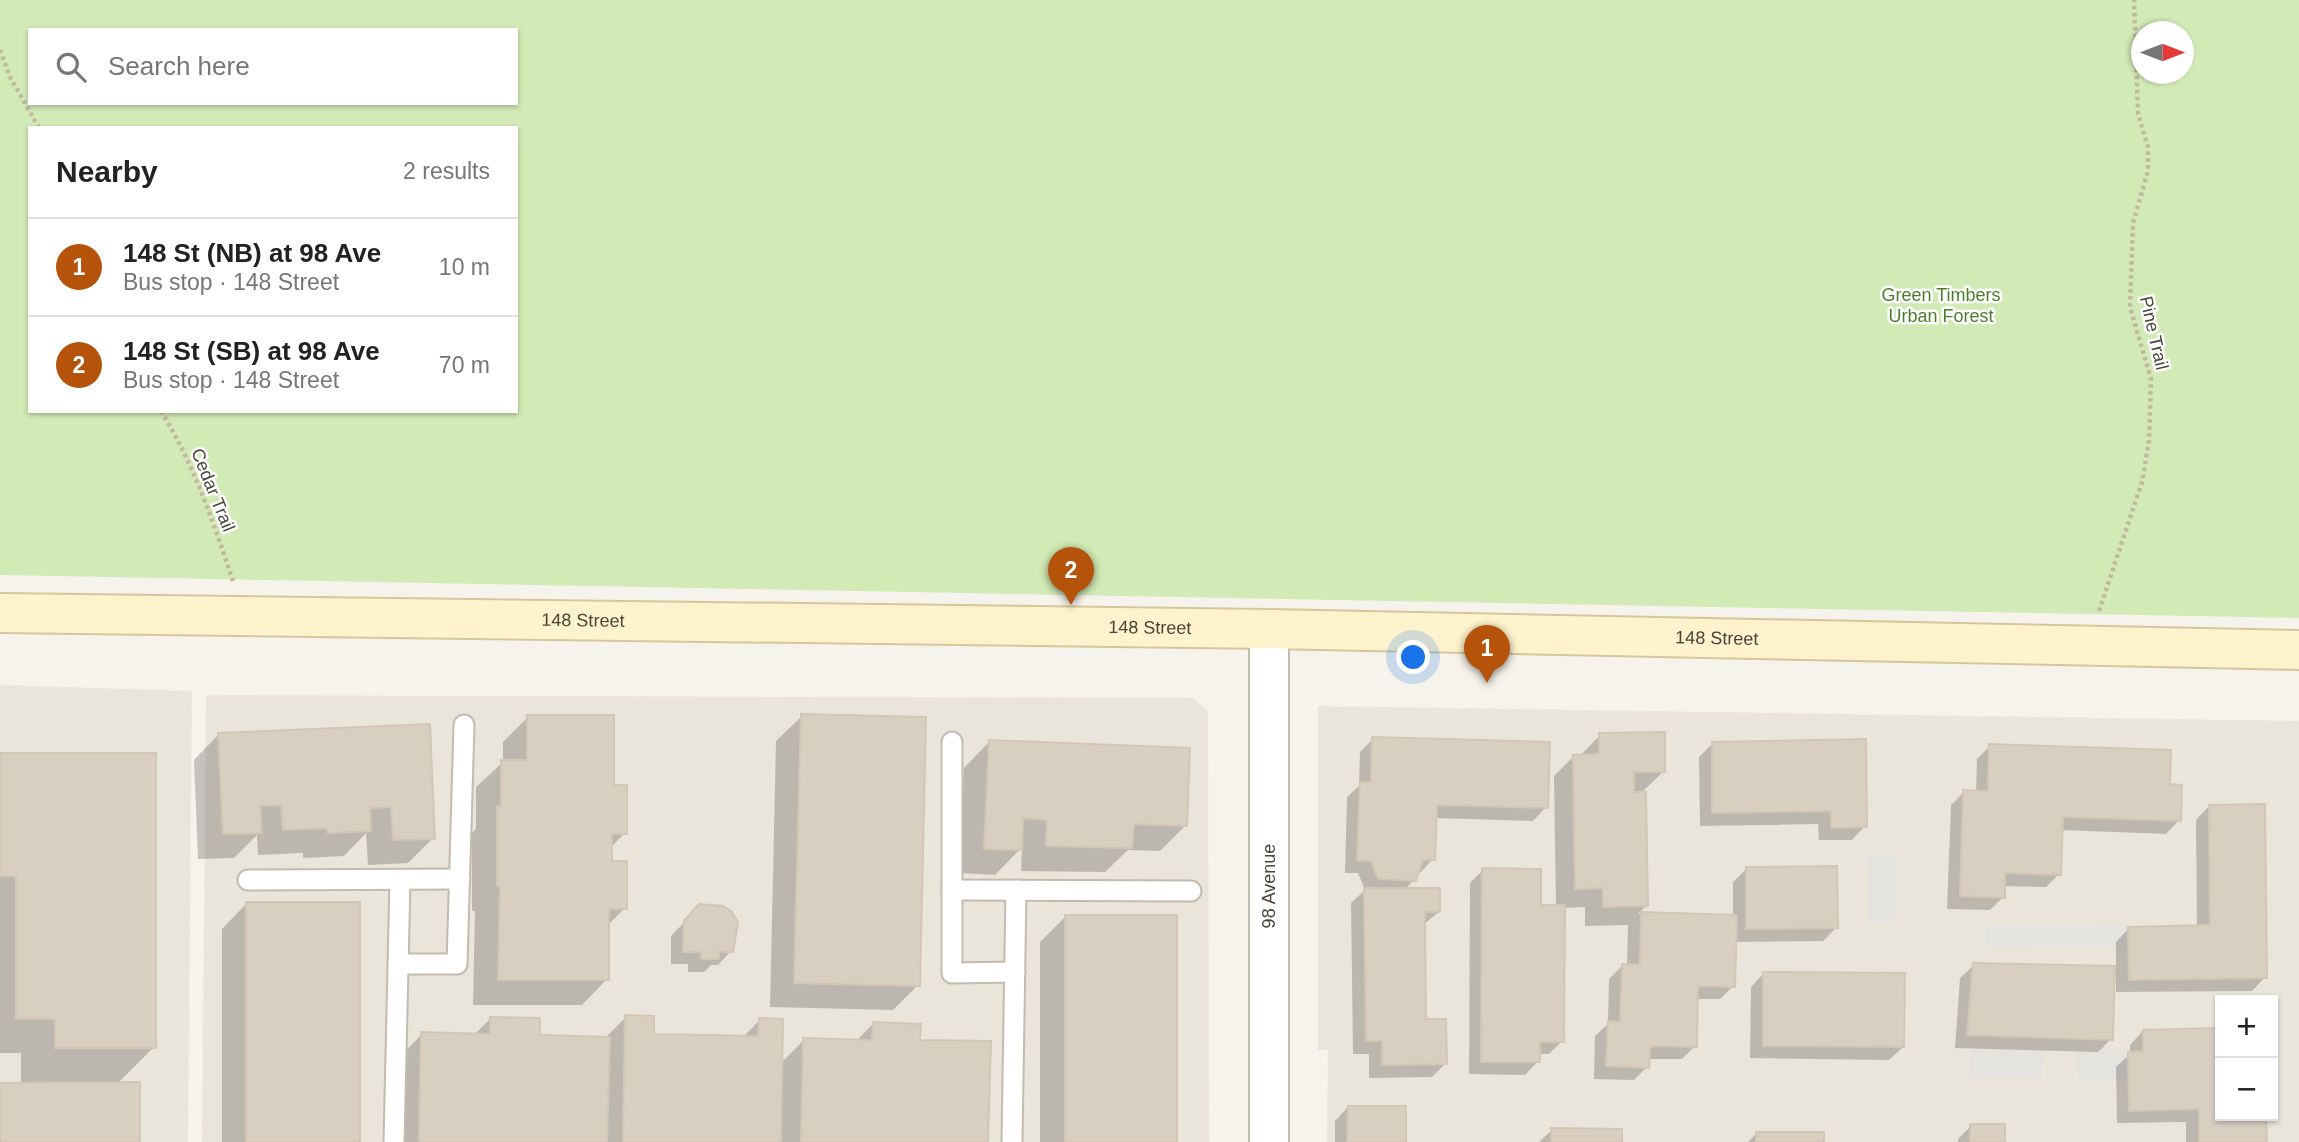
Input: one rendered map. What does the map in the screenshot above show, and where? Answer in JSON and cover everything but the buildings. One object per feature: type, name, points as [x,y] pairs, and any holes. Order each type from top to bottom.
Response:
[{"type":"main road","name":"148 Street","points":[[0,613],[1269,629],[2299,650]]},
{"type":"street","name":"98 Avenue","points":[[1269,629],[1269,1142]]},
{"type":"lane","points":[[398,964],[457,964],[464,725]]},
{"type":"lane","points":[[952,742],[952,973],[1015,972]]},
{"type":"lane","points":[[248,880],[460,879]]},
{"type":"lane","points":[[394,1142],[400,880]]},
{"type":"lane","points":[[952,890],[1191,891]]},
{"type":"lane","points":[[1012,1142],[1016,890]]},
{"type":"path","name":"Pine Trail","points":[[2098,612],[2142,482],[2148,441],[2151,379],[2130,307],[2133,223],[2148,171],[2148,147],[2138,114],[2134,0]]},
{"type":"path","points":[[0,50],[10,77],[38,126]]},
{"type":"path","name":"Cedar Trail","points":[[162,413],[177,436],[206,503],[233,582]]},
{"type":"shaded area","points":[[0,685],[192,691],[188,1142],[0,1142]]},
{"type":"shaded area","points":[[206,695],[1193,698],[1208,711],[1209,1142],[202,1142]]},
{"type":"shaded area","points":[[1318,706],[2299,721],[2299,1142],[1327,1142],[1328,1050],[1318,1050]]},
{"type":"shaded area","points":[[1868,856],[1896,856],[1896,923],[1868,923]]},
{"type":"shaded area","points":[[2125,924],[2125,947],[1985,948],[1985,925]]},
{"type":"shaded area","points":[[1971,1050],[2043,1050],[2042,1078],[1971,1078]]},
{"type":"shaded area","points":[[2077,1051],[2128,1052],[2129,1080],[2077,1079]]},
{"type":"green space","name":"Green Timbers Urban Forest","points":[[0,0],[2299,0],[2299,618],[0,575]]},
{"type":"place","name":"148 St (SB) at 98 Ave","points":[[1071,605]]},
{"type":"place","name":"148 St (NB) at 98 Ave","points":[[1487,683]]}]
